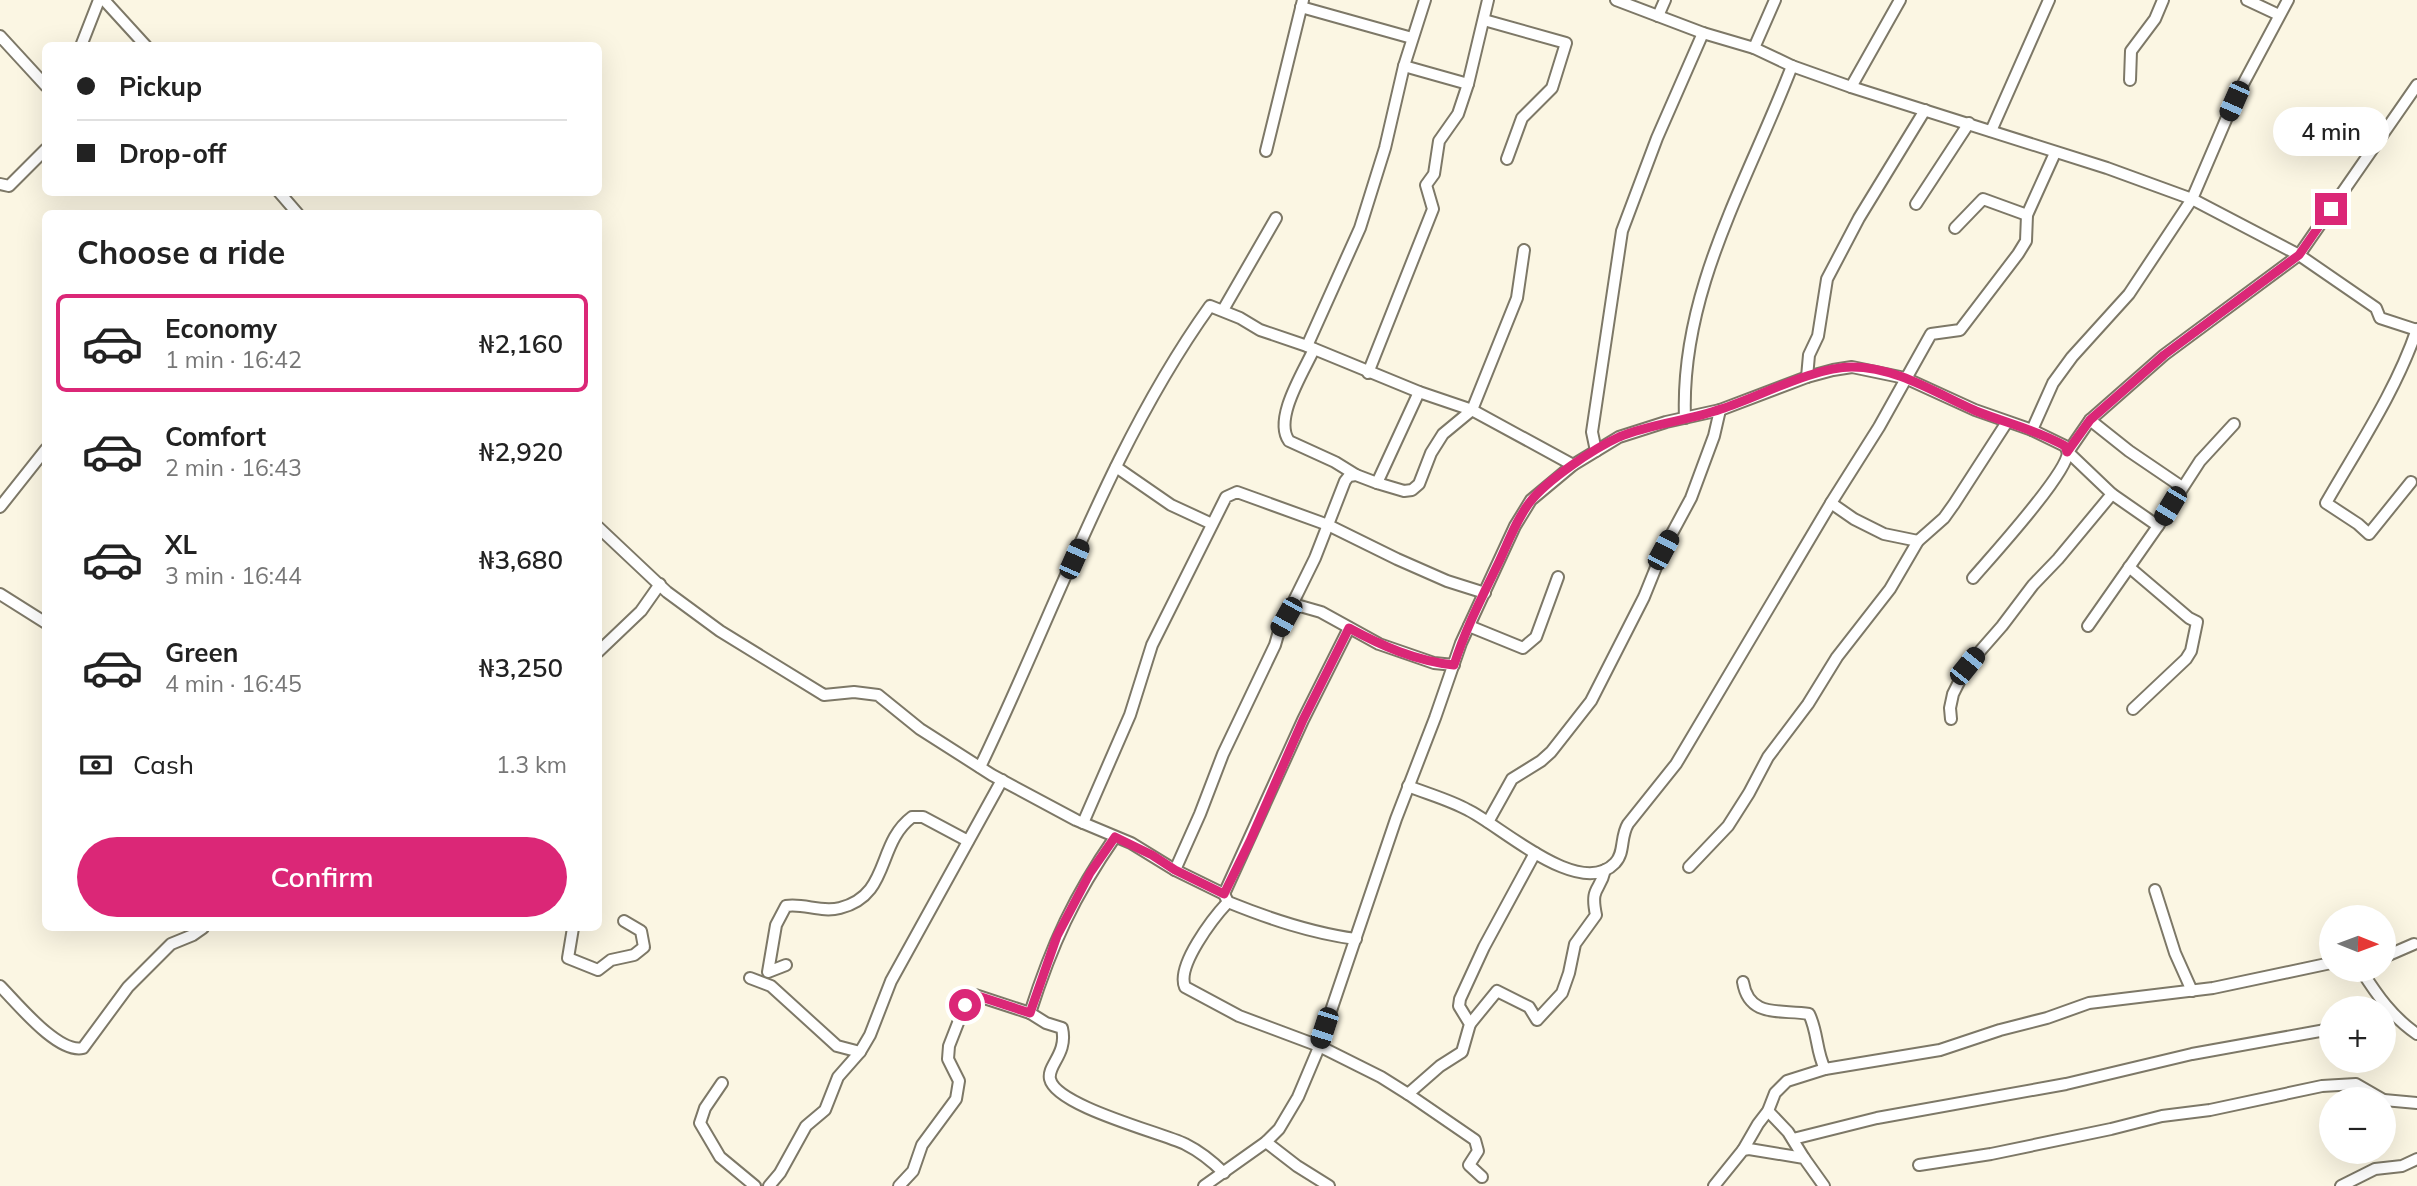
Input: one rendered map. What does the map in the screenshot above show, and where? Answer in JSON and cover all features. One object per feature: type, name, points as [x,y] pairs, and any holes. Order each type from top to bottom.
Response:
[{"type":"street","points":[[83,42],[102,0],[142,42]]},
{"type":"street","points":[[1425,0],[1404,66],[1385,148],[1360,228],[1285,414],[1284,434],[1289,441],[1377,484],[1404,491],[1412,490],[1419,484],[1431,453],[1443,434],[1472,410],[1517,298],[1524,250]]},
{"type":"street","points":[[1368,373],[1433,209],[1426,185],[1434,174],[1439,141],[1458,114],[1488,0]]},
{"type":"street","points":[[1616,0],[1703,33],[1754,48],[1792,66],[1851,87],[2107,168],[2192,199],[2299,255],[2375,308],[2380,318],[2417,329],[2403,364],[2372,425],[2326,503],[2369,534],[2411,482]]},
{"type":"street","points":[[1658,16],[1665,0]]},
{"type":"street","points":[[1754,48],[1775,0]]},
{"type":"street","points":[[1851,87],[1900,0]]},
{"type":"street","points":[[1991,131],[2049,0]]},
{"type":"street","points":[[2130,80],[2131,51],[2155,19],[2163,0]]},
{"type":"street","points":[[2247,0],[2279,15]]},
{"type":"street","points":[[2032,429],[2053,383],[2072,357],[2129,294],[2192,199],[2234,101],[2288,0]]},
{"type":"street","points":[[1266,151],[1302,4],[1412,38]]},
{"type":"street","points":[[1484,20],[1566,43],[1552,88],[1522,118],[1507,159]]},
{"type":"street","points":[[1596,451],[1592,432],[1622,231],[1657,138],[1703,33]]},
{"type":"street","points":[[0,36],[42,82]]},
{"type":"street","points":[[1404,66],[1468,84]]},
{"type":"street","points":[[1685,418],[1688,350],[1709,264],[1792,66]]},
{"type":"street","points":[[1973,578],[2065,465],[2067,452],[2090,420],[2164,355],[2299,255],[2417,85]]},
{"type":"street","points":[[1807,377],[1809,355],[1818,336],[1827,279],[1858,218],[1925,110]]},
{"type":"street","points":[[1916,204],[1969,123]]},
{"type":"street","points":[[0,184],[9,186],[42,153]]},
{"type":"street","points":[[1408,786],[1468,809],[1563,868],[1591,873],[1605,870],[1615,863],[1620,854],[1622,833],[1676,764],[1879,427],[1931,334],[1960,330],[2018,254],[2026,241],[2027,215],[2055,153]]},
{"type":"street","points":[[282,196],[294,210]]},
{"type":"street","points":[[1955,228],[1983,199],[2027,215]]},
{"type":"street","points":[[1223,310],[1276,218]]},
{"type":"street","points":[[980,767],[1116,467],[1155,392],[1210,306],[1260,330],[1368,373],[1472,410],[1573,465]]},
{"type":"street","points":[[1204,1186],[1266,1142],[1279,1129],[1298,1097],[1319,1046],[1408,786],[1469,626],[1515,526],[1531,500],[1573,465],[1619,437],[1666,422],[1720,410],[1807,377],[1852,367],[1905,378],[2007,422],[2032,429],[2065,446],[2067,452],[2112,494],[2158,526]]},
{"type":"street","points":[[1377,484],[1419,392]]},
{"type":"street","points":[[1488,822],[1512,779],[1551,752],[1591,701],[1644,597],[1663,550],[1691,498],[1714,436],[1720,410]]},
{"type":"street","points":[[2090,420],[2182,487]]},
{"type":"street","points":[[1689,867],[1728,825],[1768,757],[1808,704],[1837,657],[1891,589],[1918,541],[1949,511],[2007,422]]},
{"type":"street","points":[[2088,626],[2200,461],[2234,424]]},
{"type":"street","points":[[0,507],[42,454]]},
{"type":"street","points":[[1116,467],[1171,505],[1212,524]]},
{"type":"street","points":[[1175,870],[1223,754],[1275,645],[1345,481],[1349,476],[1356,475]]},
{"type":"street","points":[[1083,823],[1130,715],[1152,645],[1226,498],[1237,492],[1328,525],[1447,581],[1485,593]]},
{"type":"street","points":[[1951,719],[1953,694],[1967,666],[2003,626],[2032,585],[2058,559],[2112,494]]},
{"type":"street","points":[[1831,503],[1854,519],[1884,534],[1918,541]]},
{"type":"street","points":[[602,531],[660,584],[720,631],[824,695],[854,692],[878,695],[920,729],[1002,780],[1083,823],[1152,855],[1226,898],[1298,928],[1356,939]]},
{"type":"street","points":[[2129,567],[2197,622],[2191,651],[2186,659],[2133,709]]},
{"type":"street","points":[[1469,626],[1524,648],[1536,637],[1558,576]]},
{"type":"street","points":[[602,648],[641,611],[660,584]]},
{"type":"street","points":[[0,594],[42,620]]},
{"type":"street","points":[[1293,604],[1321,612],[1379,644],[1434,663],[1454,665]]},
{"type":"street","points":[[1349,628],[1303,720],[1226,898],[1200,937],[1184,975],[1185,987],[1239,1016],[1319,1046],[1381,1077],[1408,1094],[1475,1140],[1478,1150],[1469,1165],[1482,1177]]},
{"type":"street","points":[[769,1186],[780,1173],[806,1126],[825,1110],[838,1077],[860,1052],[870,1035],[891,981],[1002,780]]},
{"type":"street","points":[[786,965],[768,972],[776,925],[786,906],[795,904],[823,910],[838,909],[860,900],[873,887],[886,854],[902,826],[912,817],[923,817],[968,841]]},
{"type":"street","points":[[1030,1013],[1057,936],[1090,873],[1115,837]]},
{"type":"street","points":[[1470,1024],[1460,1006],[1460,999],[1484,947],[1535,852]]},
{"type":"street","points":[[1408,1094],[1440,1066],[1462,1052],[1470,1024],[1497,991],[1529,1007],[1537,1020],[1562,993],[1575,944],[1596,915],[1595,888],[1603,880],[1605,870]]},
{"type":"street","points":[[2155,890],[2175,953],[2192,991]]},
{"type":"street","points":[[572,931],[568,958],[598,970],[611,960],[634,955],[644,947],[641,931],[624,921]]},
{"type":"street","points":[[0,986],[34,1021],[63,1045],[75,1050],[83,1048],[128,987],[171,944],[199,931]]},
{"type":"street","points":[[2396,952],[2414,944]]},
{"type":"street","points":[[1714,1186],[1743,1150],[1768,1111],[1775,1093],[1787,1081],[1825,1069],[1940,1050],[2089,1003],[2192,991],[2319,966]]},
{"type":"street","points":[[750,978],[771,986],[837,1046],[860,1052]]},
{"type":"street","points":[[1743,982],[1745,992],[1755,1004],[1769,1012],[1810,1014],[1820,1059],[1825,1069]]},
{"type":"street","points":[[899,1186],[914,1171],[922,1144],[956,1099],[959,1081],[948,1059],[950,1046],[965,1005],[975,995],[1030,1013],[1046,1023],[1062,1028],[1063,1049],[1051,1071],[1050,1079],[1060,1095],[1087,1108],[1186,1145],[1211,1160],[1224,1172]]},
{"type":"street","points":[[2396,1020],[2417,1034]]},
{"type":"street","points":[[1793,1139],[1877,1118],[2066,1084],[2192,1054],[2319,1030]]},
{"type":"street","points":[[722,1083],[705,1108],[700,1122],[720,1157],[755,1186]]},
{"type":"street","points":[[1919,1165],[1991,1154],[2162,1116],[2210,1110],[2322,1086],[2356,1084],[2361,1087]]},
{"type":"street","points":[[2396,1100],[2417,1102]]},
{"type":"street","points":[[1768,1111],[1793,1139],[1824,1186]]},
{"type":"street","points":[[1266,1142],[1321,1184]]},
{"type":"street","points":[[1743,1150],[1791,1154],[1804,1158]]},
{"type":"street","points":[[2341,1186],[2375,1169],[2402,1167],[2417,1159]]},
{"type":"route","points":[[965,1005],[975,995],[1030,1013],[1057,936],[1090,873],[1115,837],[1224,894],[1303,720],[1349,628],[1379,644],[1434,663],[1454,665],[1461,643],[1515,526],[1531,500],[1573,465],[1619,437],[1666,422],[1720,410],[1807,377],[1852,367],[1905,378],[1975,410],[2032,429],[2065,446],[2067,452],[2090,420],[2164,355],[2299,255],[2331,209]]}]
